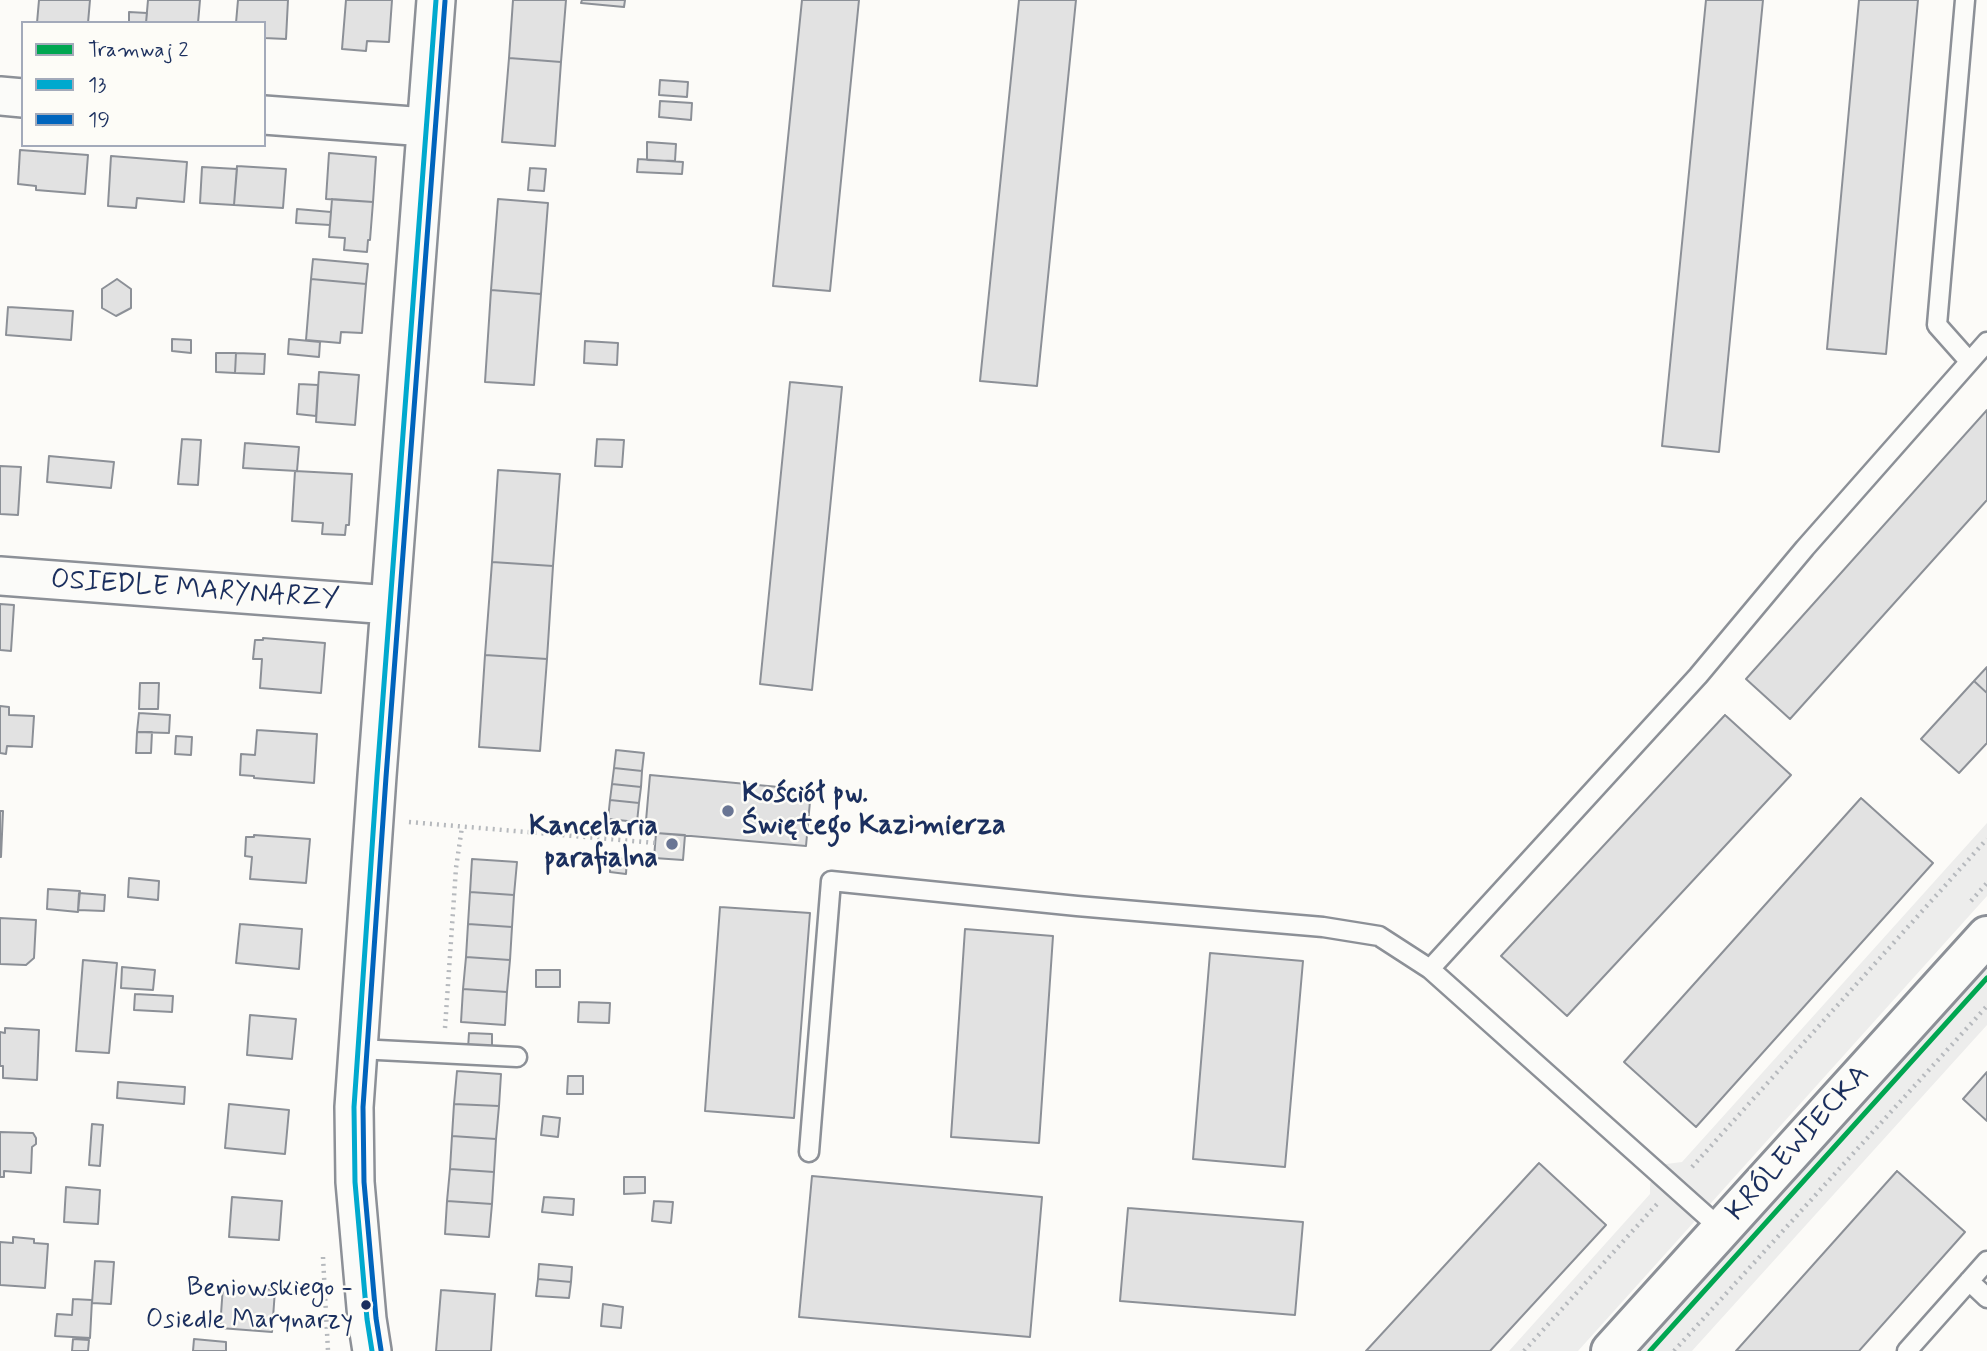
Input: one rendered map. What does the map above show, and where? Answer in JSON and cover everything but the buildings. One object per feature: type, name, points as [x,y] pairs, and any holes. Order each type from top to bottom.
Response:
[{"type":"main road","name":"KRÓLEWIECKA","points":[[1611,1351],[1987,936]]},
{"type":"street","points":[[372,1351],[355,1182],[354,1107],[436,0]]},
{"type":"street","points":[[0,96],[21,97]]},
{"type":"street","points":[[266,115],[426,127]]},
{"type":"street","name":"OSIEDLE MARYNARZY","points":[[0,576],[390,605]]},
{"type":"lane","points":[[1965,0],[1937,325],[1969,361]]},
{"type":"lane","points":[[1430,969],[1698,676],[1805,548],[1987,342]]},
{"type":"lane","points":[[809,1152],[831,881],[1323,927],[1379,936],[1430,969],[1721,1229]]},
{"type":"lane","points":[[358,1049],[517,1057]]},
{"type":"lane","points":[[1907,1351],[1987,1261]]},
{"type":"lane","points":[[1969,1281],[1987,1298]]},
{"type":"path","points":[[416,823],[656,843]]},
{"type":"path","points":[[443,1053],[456,868],[462,827]]},
{"type":"path","points":[[1524,1351],[1987,839]]},
{"type":"path","points":[[1674,1351],[1987,1006]]},
{"type":"shaded area","points":[[1987,823],[1987,896],[1578,1351],[1509,1351],[1650,1194],[1650,1183],[1666,1164],[1682,1162]]},
{"type":"shaded area","points":[[1987,967],[1987,1025],[1692,1351],[1639,1351]]},
{"type":"tram line","name":"2","points":[[1650,1351],[1987,978]]},
{"type":"transit line","name":"13","points":[[372,1351],[355,1182],[354,1107],[436,0]]},
{"type":"transit line","name":"19","points":[[381,1350],[364,1182],[363,1107],[445,1]]},
{"type":"place","name":"Kościół pw. Świętego Kazimierza","points":[[728,811]]},
{"type":"place","name":"Kancelaria parafialna","points":[[672,844]]},
{"type":"place","name":"Beniowskiego - Osiedle Marynarzy","points":[[366,1305]]}]
